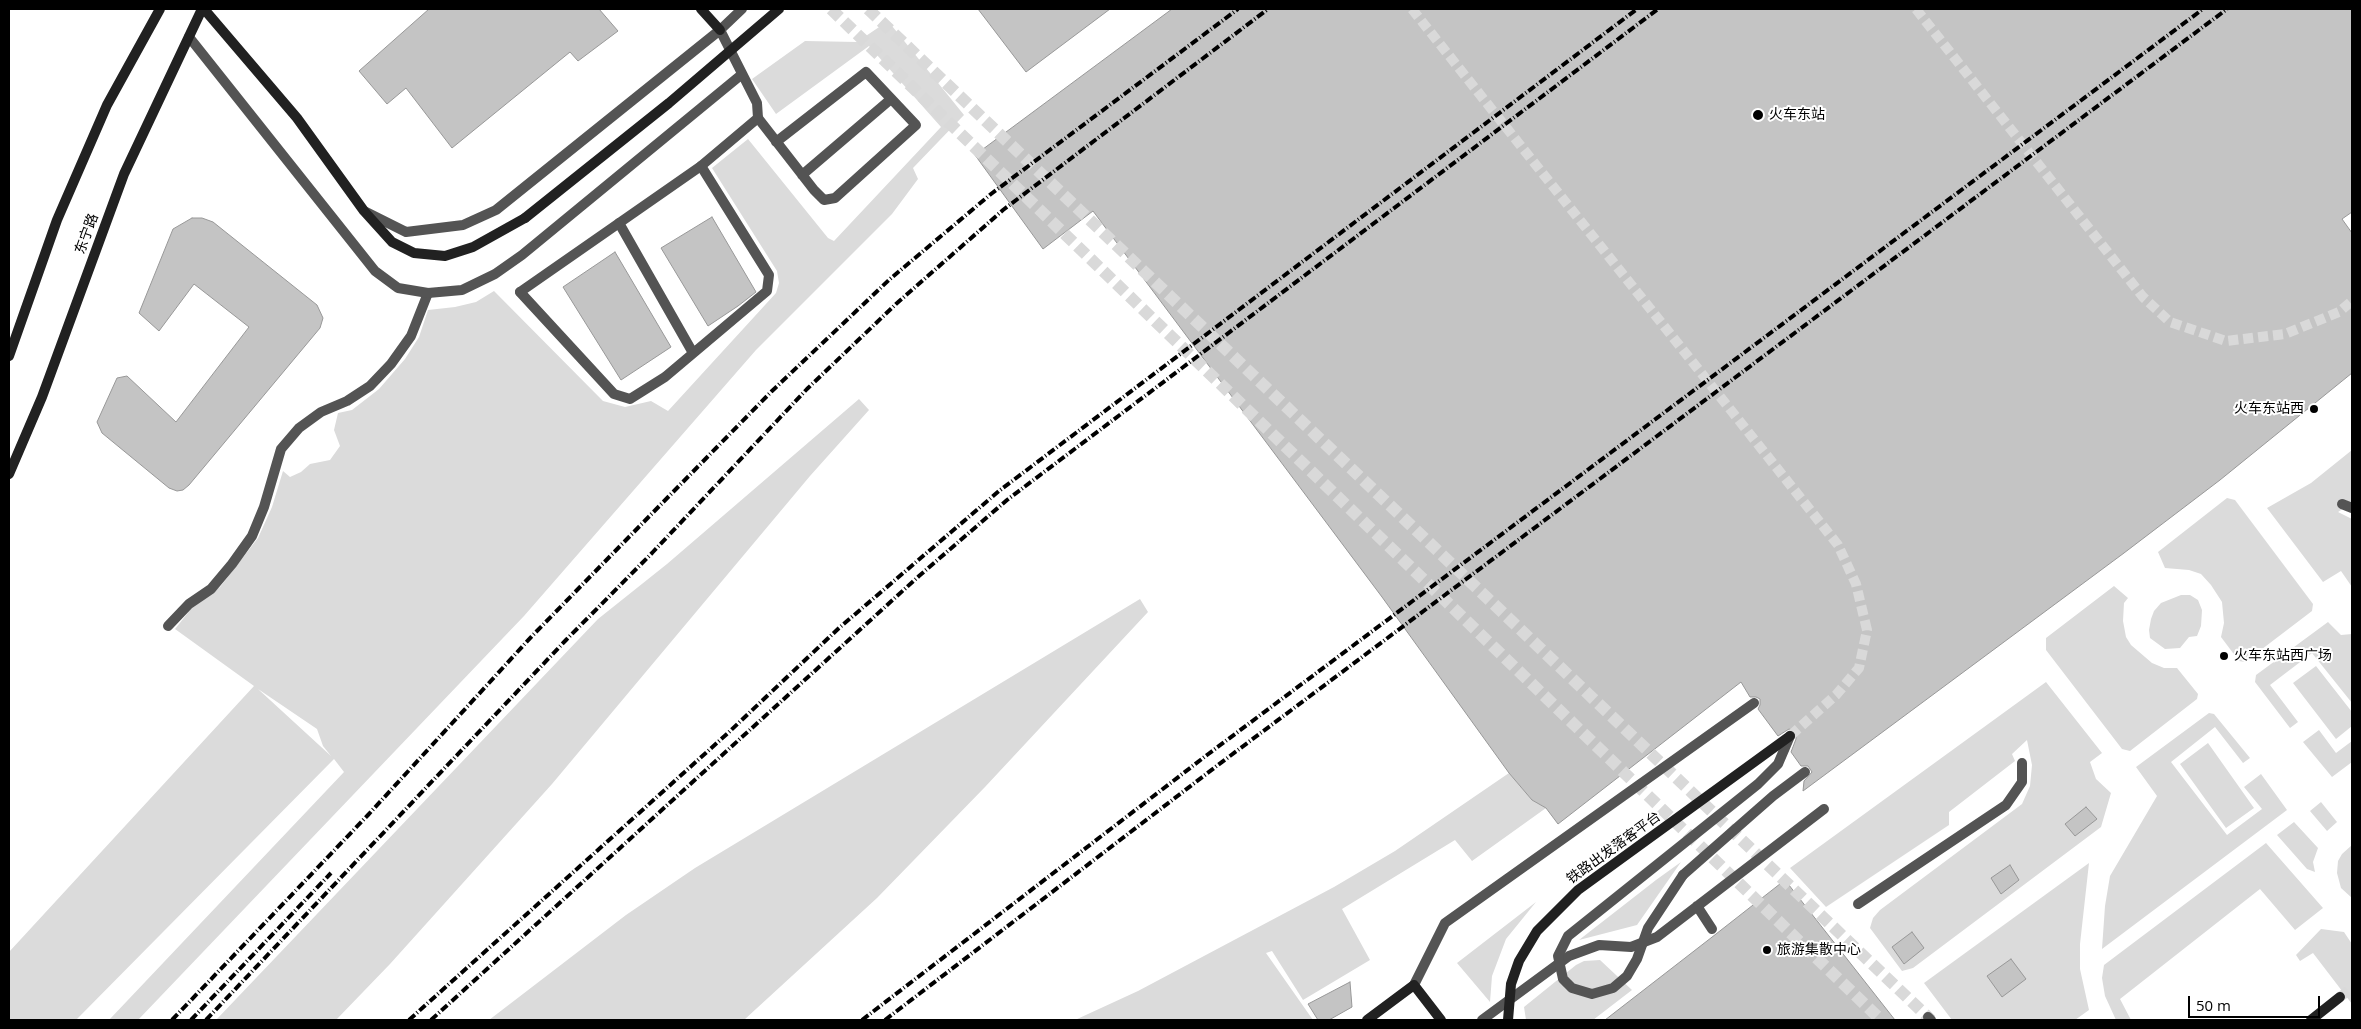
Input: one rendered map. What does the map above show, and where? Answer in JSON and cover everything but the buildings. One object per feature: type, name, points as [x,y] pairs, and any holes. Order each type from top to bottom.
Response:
[{"type":"main road","points":[[9,356],[57,220],[107,105],[160,9]]},
{"type":"main road","points":[[203,9],[297,118],[364,211],[392,242],[414,253],[445,256],[473,247],[526,218],[669,103],[779,9]]},
{"type":"main road","name":"东宁路","points":[[9,474],[42,397],[124,174],[203,9]]},
{"type":"main road","points":[[701,9],[720,30]]},
{"type":"main road","name":"铁路出发落客平台","points":[[1508,1020],[1511,984],[1519,961],[1537,931],[1571,897],[1790,736]]},
{"type":"main road","points":[[1367,1020],[1414,985],[1441,1020]]},
{"type":"main road","points":[[2311,1020],[2340,997]]},
{"type":"street","points":[[364,211],[406,232],[464,225],[496,210],[720,30],[742,9]]},
{"type":"street","points":[[720,30],[741,76],[757,103],[758,118],[776,142],[802,175],[824,200],[835,198],[916,125],[866,72],[776,142]]},
{"type":"street","points":[[189,37],[375,271],[398,288],[428,293],[462,290],[495,274],[522,255],[741,76]]},
{"type":"street","points":[[802,175],[891,99]]},
{"type":"street","points":[[701,166],[769,275],[767,291],[666,377],[630,399],[614,394],[520,292],[701,166],[758,118]]},
{"type":"street","points":[[619,223],[693,353]]},
{"type":"street","points":[[168,626],[189,604],[211,589],[252,536],[264,507],[281,449],[299,428],[321,412],[347,401],[370,386],[391,364],[411,336],[428,293]]},
{"type":"street","points":[[2342,504],[2352,508]]},
{"type":"street","points":[[1414,985],[1445,923],[1754,703]]},
{"type":"street","points":[[1790,736],[1778,764],[1758,784],[1568,936],[1558,956],[1563,980],[1572,988],[1592,994],[1613,988],[1627,976],[1648,928],[1683,875],[1773,796],[1805,772]]},
{"type":"street","points":[[1858,904],[2006,805],[2022,782],[2022,763]]},
{"type":"street","points":[[1482,1020],[1569,956],[1599,945],[1631,947],[1657,937],[1824,809]]},
{"type":"street","points":[[1697,906],[1712,929]]},
{"type":"shaded area","points":[[888,21],[964,115],[913,168],[918,179],[892,214],[756,350],[524,616],[138,1020],[109,1020],[344,772],[334,759],[76,1020],[9,1020],[9,952],[254,686],[175,629],[191,609],[220,587],[258,538],[272,507],[283,471],[290,477],[301,472],[310,464],[330,460],[340,446],[334,430],[338,413],[352,410],[379,389],[405,359],[419,337],[428,310],[476,302],[494,291],[603,401],[625,407],[651,401],[668,411],[776,293],[779,283],[777,271],[712,168],[748,139],[828,238],[834,241],[941,127],[869,46],[776,114],[752,79],[805,41],[857,42]],"holes":[[[258,689],[317,729],[323,746],[331,756]]]},
{"type":"shaded area","points":[[859,399],[869,410],[810,476],[552,784],[390,964],[336,1020],[216,1020],[598,619],[667,564]]},
{"type":"shaded area","points":[[2352,450],[2352,503],[2338,512],[2352,519],[2352,587],[2341,571],[2323,582],[2267,508],[2311,483]]},
{"type":"shaded area","points":[[2227,498],[2235,500],[2313,604],[2312,611],[2245,662],[2239,661],[2221,637],[2224,623],[2222,602],[2211,585],[2201,574],[2189,570],[2165,568],[2158,552]]},
{"type":"shaded area","points":[[2114,586],[2128,598],[2124,603],[2123,621],[2126,637],[2131,645],[2152,663],[2164,668],[2177,668],[2198,694],[2197,699],[2130,751],[2122,749],[2046,650],[2046,638]]},
{"type":"shaded area","points":[[2181,595],[2190,595],[2198,600],[2202,610],[2201,626],[2197,636],[2189,637],[2180,648],[2165,649],[2150,638],[2151,619],[2154,611],[2161,603]]},
{"type":"shaded area","points":[[1140,599],[1148,612],[985,787],[877,898],[744,1020],[489,1020],[626,915],[695,868]]},
{"type":"shaded area","points":[[2328,622],[2341,635],[2352,634],[2352,703],[2312,653],[2270,685],[2298,722],[2290,728],[2255,682],[2256,675]]},
{"type":"shaded area","points":[[2316,666],[2352,712],[2352,726],[2336,739],[2293,683]]},
{"type":"shaded area","points":[[2046,682],[2102,753],[2090,762],[2096,779],[2111,793],[2101,827],[1913,968],[1902,971],[1870,928],[1873,918],[1880,910],[2022,804],[2030,786],[2032,765],[2027,740],[2012,754],[2015,761],[1949,812],[1949,825],[1826,907],[1790,868]]},
{"type":"shaded area","points":[[2209,713],[2214,714],[2250,758],[2243,763],[2215,727],[2171,762],[2227,835],[2262,809],[2244,787],[2261,774],[2287,810],[2102,949],[2105,906],[2110,876],[2157,796],[2136,767]]},
{"type":"shaded area","points":[[2319,730],[2336,753],[2352,741],[2352,762],[2332,777],[2303,742]]},
{"type":"shaded area","points":[[2208,743],[2254,808],[2226,828],[2180,764]]},
{"type":"shaded area","points":[[1509,773],[1532,800],[1546,808],[1472,861],[1455,840],[1342,909],[1370,960],[1303,1000],[1272,951],[1266,953],[1313,1020],[1075,1020],[1138,991],[1334,887],[1395,851]]},
{"type":"shaded area","points":[[2321,802],[2337,822],[2327,831],[2310,811]]},
{"type":"shaded area","points":[[2294,822],[2318,848],[2313,862],[2315,872],[2307,869],[2277,835]]},
{"type":"shaded area","points":[[2266,843],[2323,908],[2295,930],[2260,889],[2120,999],[2131,1020],[2116,1020],[2105,996],[2102,978],[2104,965]]},
{"type":"shaded area","points":[[2352,845],[2352,898],[2341,888],[2337,873],[2338,861],[2342,854]]},
{"type":"shaded area","points":[[1681,862],[1637,925],[1579,940],[1656,880]]},
{"type":"shaded area","points":[[2089,863],[2080,944],[2080,969],[2089,1010],[2075,1020],[1952,1020],[1924,983]]},
{"type":"shaded area","points":[[1536,902],[1506,939],[1492,976],[1490,1002],[1457,963]]},
{"type":"shaded area","points":[[2321,929],[2344,932],[2352,944],[2352,1004],[2313,953],[2300,961],[2296,955]]},
{"type":"shaded area","points":[[1600,960],[1632,990],[1593,1020],[1526,1020],[1524,1007],[1576,965],[1584,961]]},
{"type":"tunnel","points":[[831,9],[1881,1020]]},
{"type":"tunnel","points":[[868,9],[1931,1020]]},
{"type":"tunnel","points":[[1412,9],[1838,545],[1856,584],[1867,630],[1859,668],[1836,695],[1790,736]]},
{"type":"tunnel","points":[[1916,9],[2143,297],[2170,322],[2226,341],[2285,334],[2339,312],[2352,301]]},
{"type":"tunnel","points":[[2340,997],[2352,988]]},
{"type":"railway","points":[[172,1020],[368,815],[532,636],[772,391],[890,279],[991,194],[1238,9]]},
{"type":"railway","points":[[206,1020],[807,389],[896,304],[1003,210],[1268,9]]},
{"type":"railway","points":[[409,1020],[728,733],[839,628],[999,491],[1637,9]]},
{"type":"railway","points":[[431,1020],[919,576],[1007,500],[1658,9]]},
{"type":"railway","points":[[862,1020],[1207,755],[2203,9]]},
{"type":"railway","points":[[885,1020],[1218,765],[2227,9]]},
{"type":"railway","points":[[191,1020],[331,873]]},
{"type":"place","name":"火车东站","points":[[1758,115]]},
{"type":"place","name":"火车东站西","points":[[2314,409]]},
{"type":"place","name":"火车东站西广场","points":[[2224,656]]},
{"type":"place","name":"旅游集散中心","points":[[1767,950]]}]
